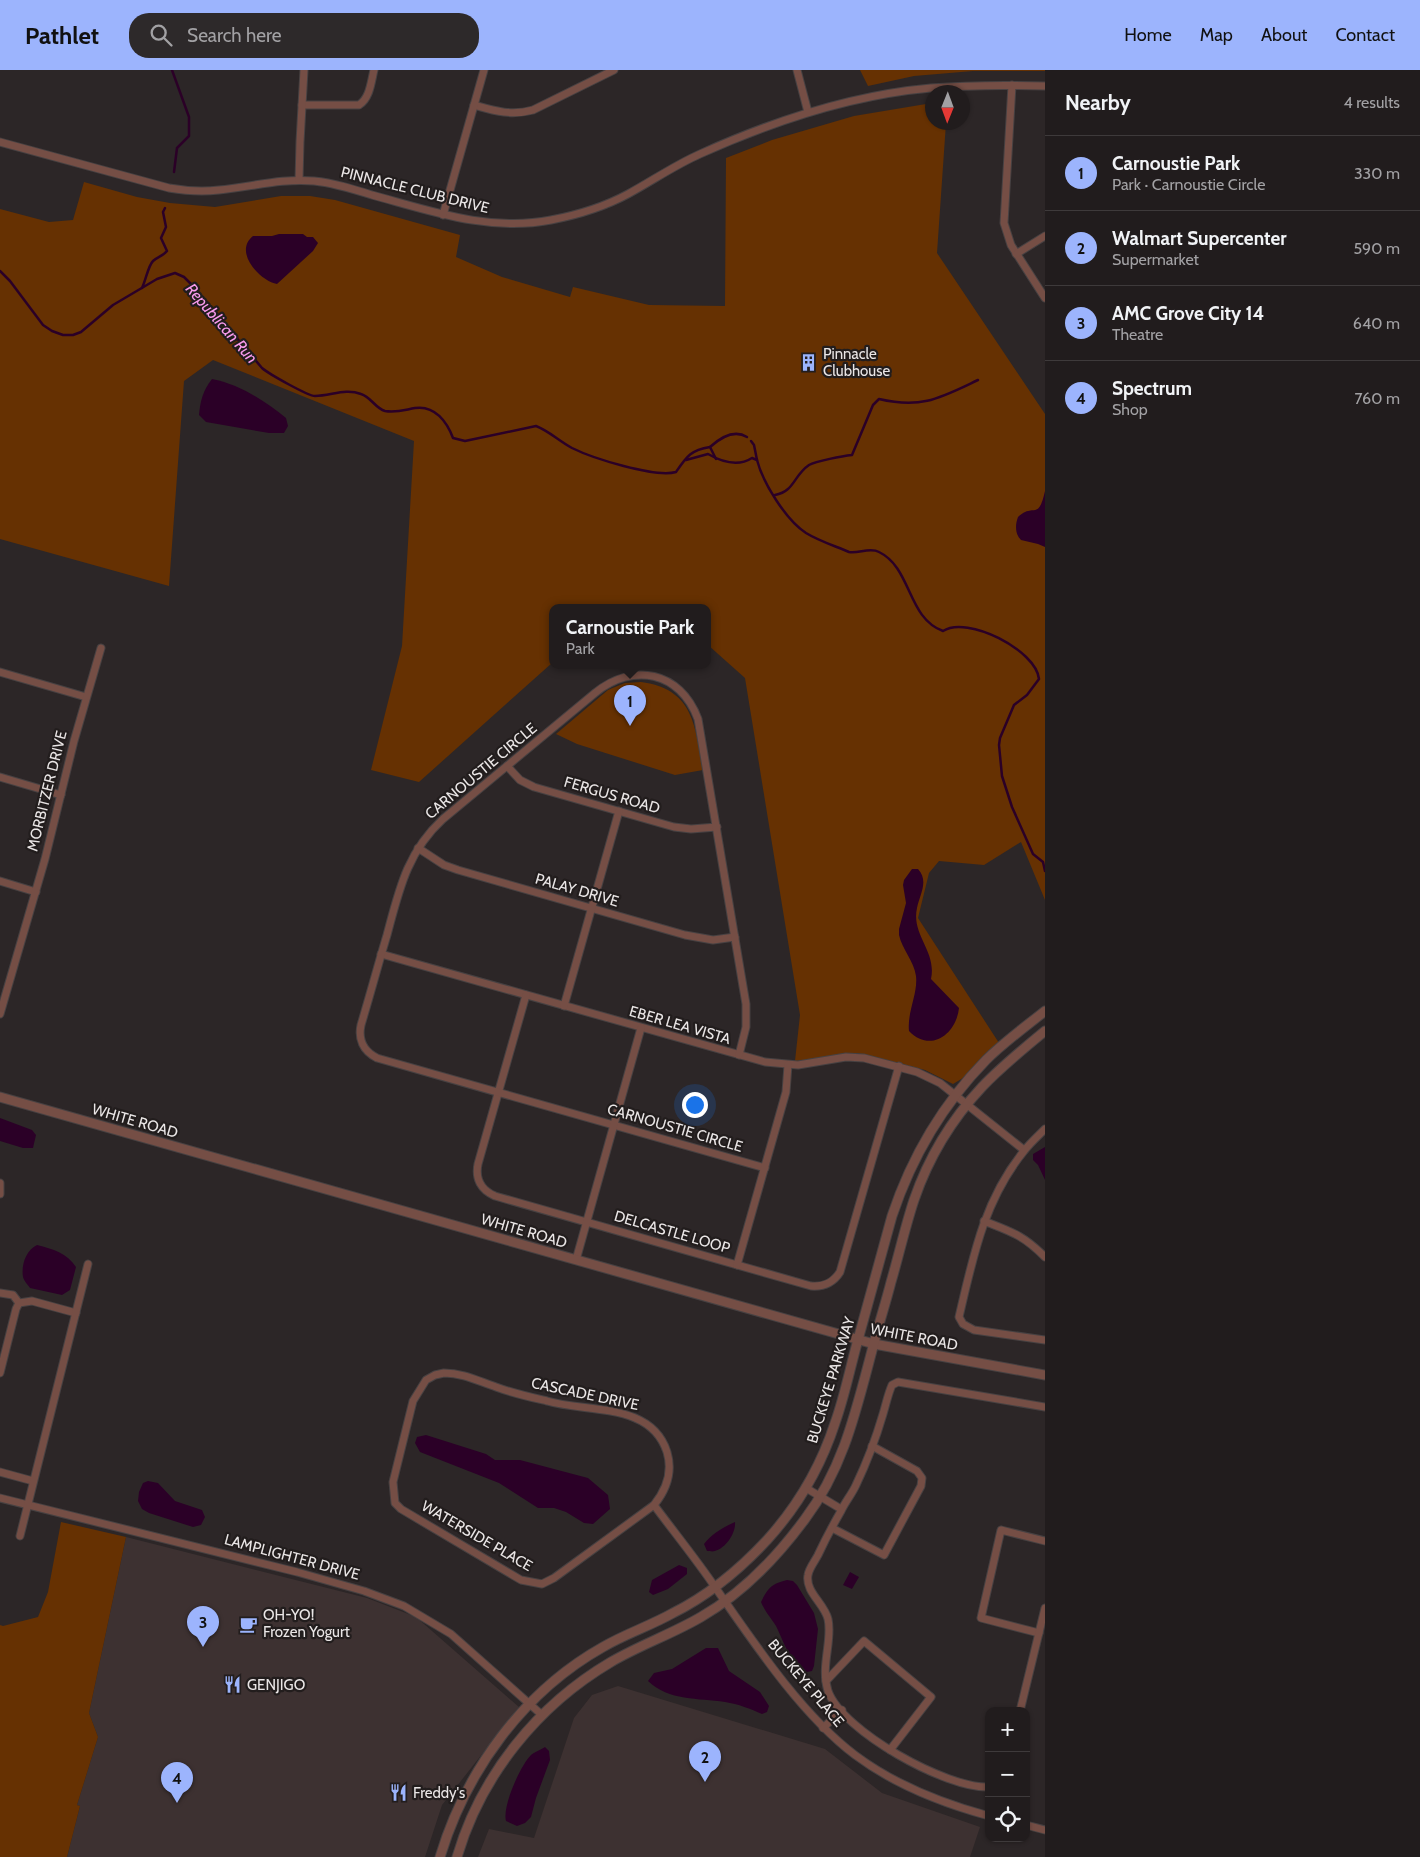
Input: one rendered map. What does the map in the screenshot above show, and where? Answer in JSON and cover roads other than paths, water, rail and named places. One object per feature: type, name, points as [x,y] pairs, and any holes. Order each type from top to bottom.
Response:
[{"type":"street","points":[[299,180],[304,70]]},
{"type":"street","points":[[302,105],[359,105],[367,95],[374,70]]},
{"type":"street","points":[[443,215],[484,70]]},
{"type":"street","points":[[474,105],[506,114],[523,113],[533,110],[614,70]]},
{"type":"street","points":[[797,70],[808,112]]},
{"type":"street","name":"PINNACLE CLUB DRIVE","points":[[0,142],[153,185],[184,190],[216,190],[268,182],[299,180],[344,187],[464,220],[503,224],[549,221],[612,202],[696,155],[753,131],[808,112],[869,98],[929,88],[988,84],[1045,86]]},
{"type":"street","points":[[1012,85],[1003,216],[1007,239],[1045,298]]},
{"type":"street","points":[[1016,254],[1045,236]]},
{"type":"street","name":"MORBITZER DRIVE","points":[[0,1014],[36,892],[86,697],[101,648]]},
{"type":"street","points":[[0,672],[86,697]]},
{"type":"street","name":"CARNOUSTIE CIRCLE","points":[[739,1055],[746,1027],[746,1004],[700,725],[694,707],[678,688],[656,677],[632,675],[609,682],[439,823],[418,848],[403,878],[360,1030],[361,1040],[366,1051],[377,1058],[765,1168]]},
{"type":"street","name":"FERGUS ROAD","points":[[507,766],[520,780],[534,787],[674,827],[701,829],[717,827]]},
{"type":"street","points":[[0,777],[61,794]]},
{"type":"street","points":[[564,1006],[619,811]]},
{"type":"street","name":"PALAY DRIVE","points":[[418,848],[444,865],[458,870],[695,938],[713,940],[735,937]]},
{"type":"street","points":[[0,882],[36,892]]},
{"type":"street","name":"EBER LEA VISTA","points":[[382,954],[765,1062],[788,1065],[856,1057],[899,1066],[924,1074],[940,1083],[1024,1150]]},
{"type":"street","name":"DELCASTLE LOOP","points":[[526,995],[478,1164],[477,1178],[481,1187],[489,1194],[495,1196],[810,1286],[822,1286],[837,1277],[842,1267],[899,1066]]},
{"type":"street","name":"BUCKEYE PARKWAY","points":[[440,1857],[458,1806],[478,1770],[501,1736],[530,1703],[575,1666],[602,1647],[672,1614],[715,1587],[746,1561],[783,1521],[806,1488],[835,1424],[892,1216],[903,1183],[928,1134],[954,1094],[987,1059],[1045,1011]]},
{"type":"street","points":[[576,1260],[641,1028]]},
{"type":"street","name":"BUCKEYE PARKWAY","points":[[457,1857],[475,1810],[496,1772],[515,1746],[542,1715],[583,1681],[612,1662],[681,1628],[725,1602],[758,1574],[807,1516],[820,1497],[846,1442],[917,1192],[935,1152],[967,1104],[999,1069],[1045,1031]]},
{"type":"street","points":[[737,1265],[786,1092],[788,1065]]},
{"type":"street","name":"WHITE ROAD","points":[[0,1097],[858,1340],[1045,1375]]},
{"type":"street","points":[[1045,1129],[1024,1150],[993,1199],[974,1252],[959,1317],[963,1324],[974,1330],[1045,1340]]},
{"type":"street","points":[[0,1183],[0,1194]]},
{"type":"street","points":[[984,1221],[1017,1234],[1030,1242],[1045,1257]]},
{"type":"street","points":[[20,1536],[88,1264]]},
{"type":"street","points":[[0,1293],[13,1295],[19,1303]]},
{"type":"street","points":[[19,1303],[32,1301],[76,1313]]},
{"type":"street","points":[[0,1374],[19,1303]]},
{"type":"street","name":"CASCADE DRIVE","points":[[428,1378],[444,1373],[460,1374],[497,1388],[551,1402],[625,1414],[641,1419],[649,1424],[659,1435],[668,1457],[670,1472],[667,1484],[654,1505]]},
{"type":"street","name":"WATERSIDE PLACE","points":[[428,1378],[413,1402],[393,1482],[396,1503],[401,1509],[521,1580],[542,1584],[554,1578],[654,1505]]},
{"type":"street","points":[[985,1787],[969,1786],[961,1783],[920,1767],[890,1750],[855,1724],[833,1700],[826,1681],[829,1624],[824,1608],[810,1589],[809,1571],[841,1509],[855,1487],[872,1446],[892,1385],[898,1382],[1045,1408]]},
{"type":"street","points":[[832,1528],[884,1555],[921,1486],[922,1478],[917,1471],[872,1446]]},
{"type":"street","points":[[0,1472],[33,1481]]},
{"type":"street","points":[[806,1488],[841,1509]]},
{"type":"street","name":"LAMPLIGHTER DRIVE","points":[[0,1498],[297,1572],[364,1591],[398,1604],[451,1634],[542,1715]]},
{"type":"street","name":"BUCKEYE PLACE","points":[[654,1505],[795,1695],[823,1728],[855,1755],[896,1780],[940,1801],[985,1815]]},
{"type":"street","points":[[1039,1632],[981,1618],[1001,1530],[1045,1541]]},
{"type":"street","points":[[1021,1707],[1045,1608]]},
{"type":"street","points":[[826,1681],[864,1641],[931,1698],[890,1750]]},
{"type":"street","points":[[823,1728],[842,1710]]},
{"type":"street","points":[[1030,1826],[1045,1830]]},
{"type":"waterway","points":[[172,70],[189,117],[189,136],[177,148],[174,172]]},
{"type":"waterway","points":[[142,288],[151,263],[167,251],[161,238],[166,227],[163,212],[165,208]]},
{"type":"waterway","name":"Republican Run","points":[[0,271],[10,281],[43,325],[63,335],[73,335],[81,332],[113,305],[157,279],[175,273],[184,277],[192,285],[262,368],[272,375],[297,389],[315,396],[355,392],[364,395],[378,408],[385,411],[415,408],[429,409],[444,421],[453,438],[465,441],[536,426],[581,452],[608,462],[639,470],[666,473],[676,472],[694,452],[710,447],[716,459]]},
{"type":"waterway","points":[[775,495],[782,493],[790,487],[804,469],[812,463],[852,455],[873,405],[879,399],[907,403],[930,400],[978,380]]},
{"type":"waterway","name":"Republican Run","points":[[710,447],[728,435],[737,434],[747,437]]},
{"type":"waterway","name":"Republican Run","points":[[751,441],[754,445],[757,460]]},
{"type":"waterway","name":"Republican Run","points":[[686,460],[708,454],[736,463],[752,458],[757,460],[764,479],[776,500],[798,527],[822,541],[849,552],[872,550],[890,559],[898,569],[922,615],[931,625],[943,631],[954,627],[983,632],[999,638],[1026,657],[1035,668],[1039,679],[1027,695],[1014,705],[1000,738],[999,745],[1002,776],[1012,807],[1033,854],[1043,862],[1045,871]]},
{"type":"place","name":"Pinnacle Clubhouse","points":[[809,363]]},
{"type":"place","name":"Carnoustie Park","points":[[630,726]]},
{"type":"place","name":"OH-YO! Frozen Yogurt","points":[[249,1624]]},
{"type":"place","name":"AMC Grove City 14","points":[[203,1647]]},
{"type":"place","name":"GENJIGO","points":[[233,1685]]},
{"type":"place","name":"Walmart Supercenter","points":[[705,1782]]},
{"type":"place","name":"Freddy's","points":[[399,1793]]},
{"type":"place","name":"Spectrum","points":[[177,1803]]}]
